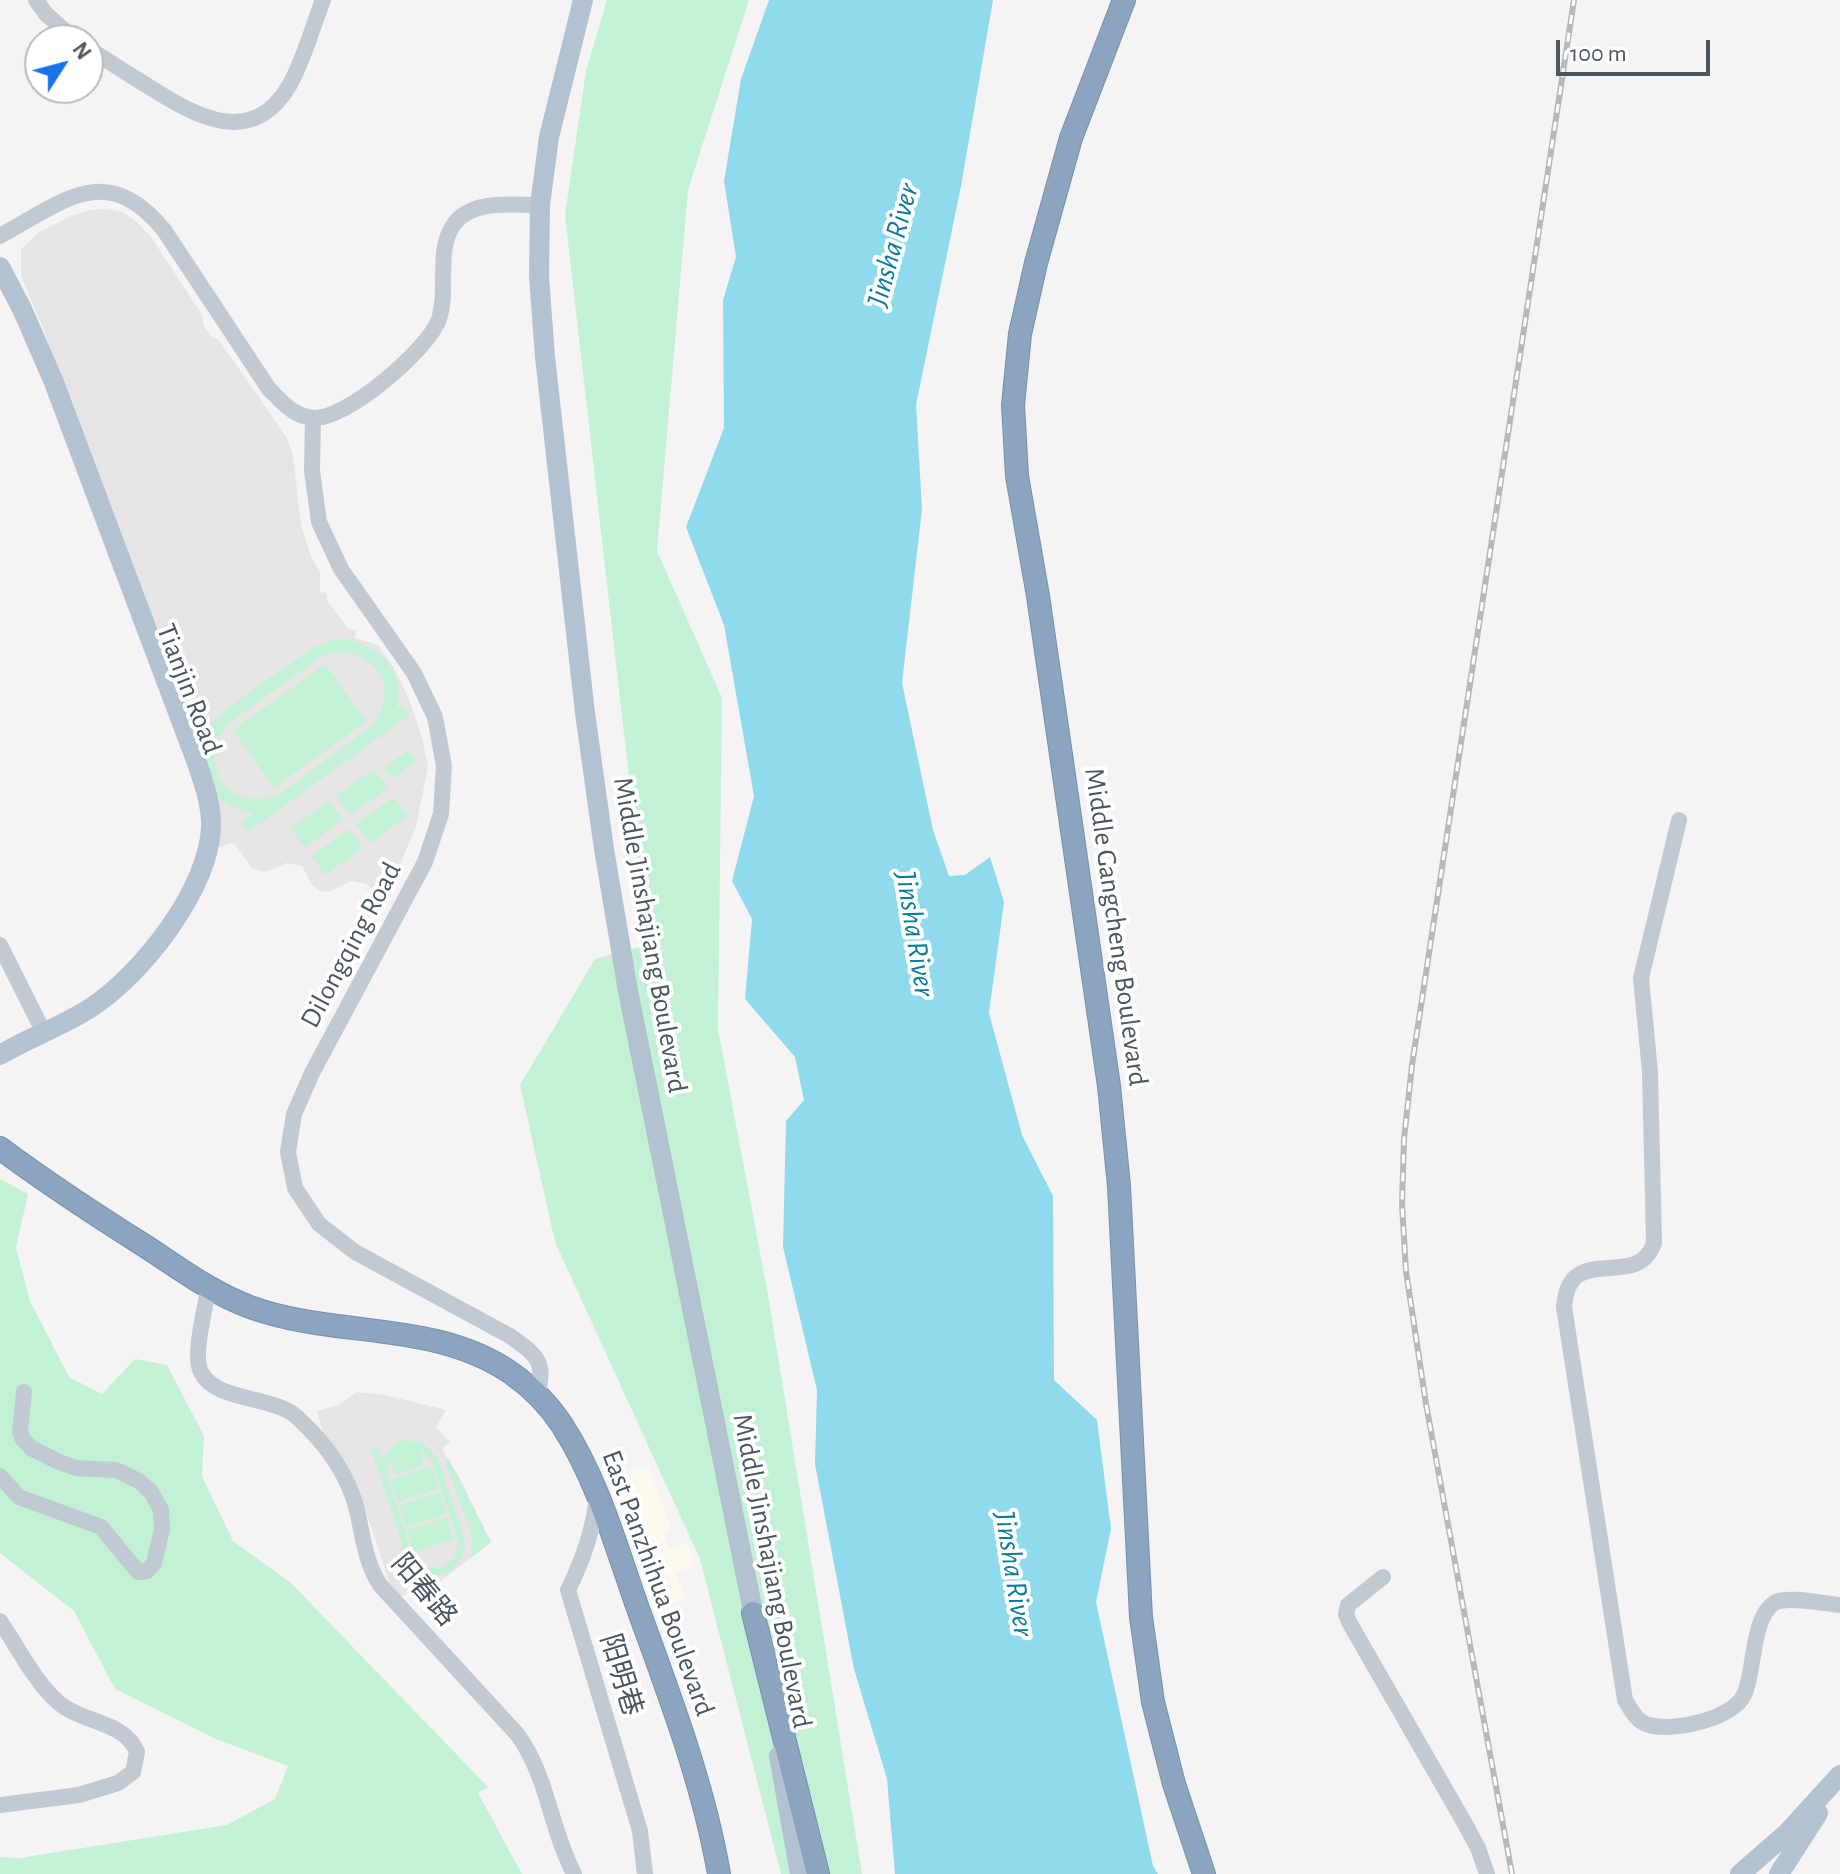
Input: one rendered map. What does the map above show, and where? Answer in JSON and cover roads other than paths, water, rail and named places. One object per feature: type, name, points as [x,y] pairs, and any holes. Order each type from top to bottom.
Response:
[{"type":"highway","name":"Middle Gangcheng Boulevard","points":[[1124,0],[1071,138],[1040,249],[1020,334],[1013,405],[1017,476],[1041,612],[1109,1086],[1119,1186],[1141,1617],[1153,1702],[1174,1784],[1204,1874]]},
{"type":"highway","name":"East Panzhihua Boulevard","points":[[0,1148],[247,1319],[295,1331],[445,1356],[507,1384],[534,1406],[558,1434],[596,1504],[678,1745],[708,1874]]},
{"type":"highway","name":"East Panzhihua Boulevard","points":[[0,1160],[40,1190],[208,1292],[298,1320],[448,1344],[481,1356],[510,1373],[537,1395],[561,1423],[596,1504],[680,1723],[701,1792],[719,1874]]},
{"type":"highway","points":[[753,1613],[818,1874]]},
{"type":"main road","name":"Middle Jinshajiang Boulevard","points":[[583,0],[549,137],[540,205],[539,276],[545,357],[581,682],[604,849],[628,991],[753,1613]]},
{"type":"main road","points":[[0,267],[39,344],[157,655],[204,782],[211,828],[205,857],[190,892],[130,976],[89,1009],[0,1055]]},
{"type":"main road","name":"Tianjin Road","points":[[0,289],[43,383],[189,766],[199,814],[198,839],[189,869],[150,934],[98,988],[69,1008],[0,1042]]},
{"type":"main road","name":"Middle Jinshajiang Boulevard","points":[[768,1681],[800,1874]]},
{"type":"main road","points":[[1742,1874],[1787,1833],[1840,1776]]},
{"type":"main road","points":[[1779,1874],[1840,1776]]},
{"type":"street","points":[[36,0],[57,24]]},
{"type":"street","points":[[104,58],[187,111],[220,122],[252,120],[278,101],[288,87],[323,0]]},
{"type":"street","points":[[0,236],[85,193],[108,192],[128,197],[147,210],[164,230],[269,389],[290,411],[313,418],[334,415],[355,404],[426,340],[437,323],[443,305],[445,254],[455,223],[467,213],[486,206],[540,205]]},
{"type":"street","name":"Dilongqing Road","points":[[313,418],[312,471],[319,522],[341,569],[414,673],[435,717],[444,766],[441,814],[425,862],[312,1073],[294,1114],[288,1152],[295,1188],[319,1224],[355,1252],[510,1336],[528,1349],[538,1361],[543,1375],[537,1395]]},
{"type":"street","points":[[1679,820],[1641,978],[1650,1072],[1654,1243],[1649,1257],[1637,1265],[1594,1269],[1575,1277],[1566,1290],[1564,1307],[1625,1700],[1634,1716],[1648,1725],[1677,1725],[1727,1712],[1739,1703],[1746,1691],[1765,1613],[1772,1604],[1783,1599],[1840,1605]]},
{"type":"street","points":[[0,945],[39,1023]]},
{"type":"street","name":"阳春路","points":[[208,1292],[197,1362],[201,1375],[211,1385],[224,1391],[283,1406],[298,1417],[328,1451],[351,1488],[367,1559],[380,1585],[530,1752],[540,1774],[556,1835],[574,1874]]},
{"type":"street","points":[[0,1476],[19,1497],[101,1527],[138,1572],[147,1571],[154,1563],[163,1519],[151,1492],[125,1473],[106,1468],[76,1468],[31,1448],[20,1432],[24,1392]]},
{"type":"street","name":"阳明巷","points":[[596,1504],[584,1554],[568,1590],[640,1831],[645,1874]]},
{"type":"street","points":[[1383,1577],[1348,1605],[1346,1614],[1464,1822],[1487,1874]]},
{"type":"street","points":[[0,1621],[49,1693],[73,1712],[122,1732],[137,1752],[133,1772],[126,1780],[68,1797],[0,1805]]},
{"type":"water","name":"Jinsha River","points":[[769,0],[993,0],[961,186],[916,405],[922,509],[902,683],[933,830],[949,876],[965,875],[990,857],[1004,902],[989,1013],[1022,1135],[1053,1196],[1054,1380],[1097,1420],[1111,1529],[1096,1602],[1153,1866],[1158,1874],[895,1874],[887,1779],[854,1669],[815,1464],[817,1390],[783,1247],[786,1121],[804,1100],[795,1057],[745,999],[752,919],[732,881],[754,796],[724,625],[686,527],[724,428],[723,300],[736,257],[724,181],[741,79]]},
{"type":"railway","points":[[1512,1874],[1426,1404],[1406,1271],[1402,1204],[1404,1139],[1412,1065],[1574,0]]}]
